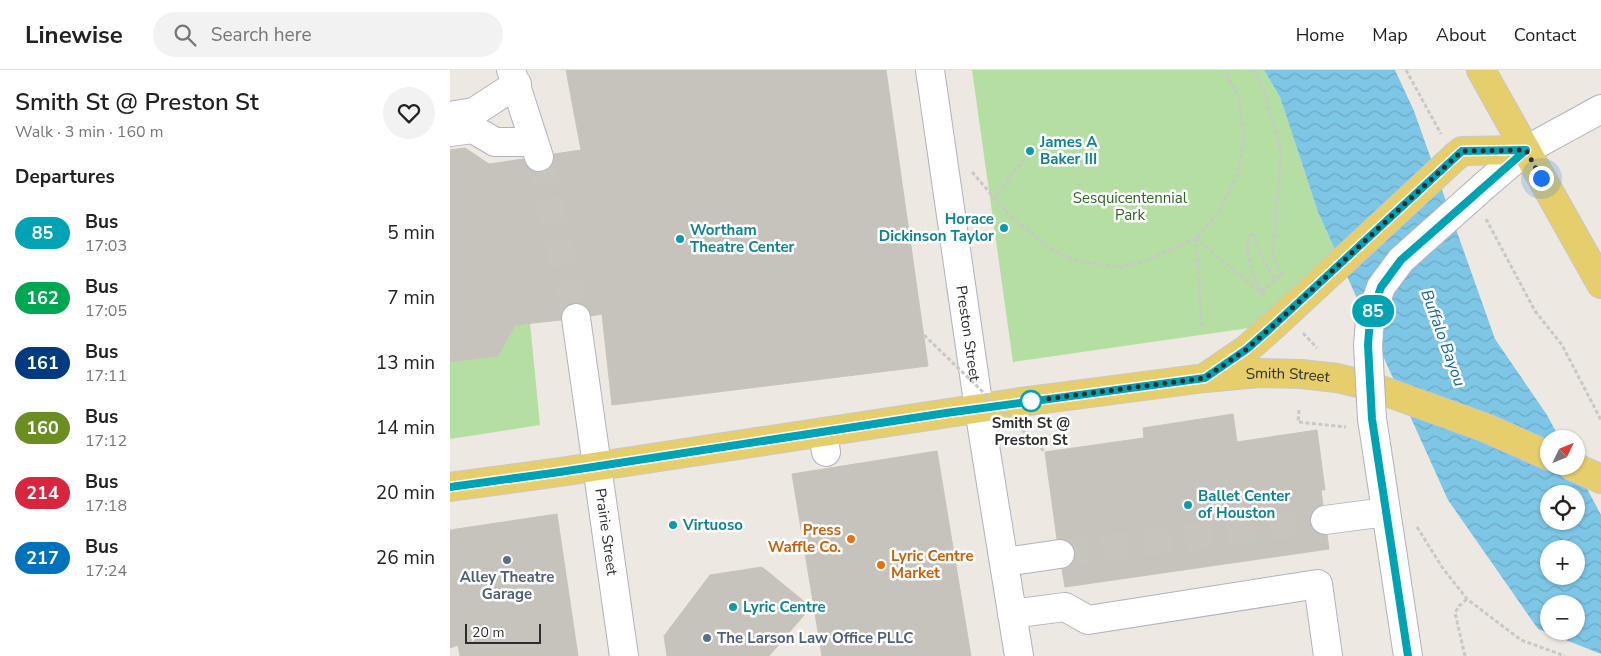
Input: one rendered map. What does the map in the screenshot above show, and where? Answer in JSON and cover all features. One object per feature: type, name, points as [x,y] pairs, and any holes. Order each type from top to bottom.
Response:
[{"type":"main road","points":[[1481,70],[1601,284]]},
{"type":"main road","points":[[1205,378],[1247,349],[1274,325],[1450,146],[1462,151],[1526,150]]},
{"type":"main road","name":"Smith Street","points":[[450,487],[596,466],[825,442],[978,409],[1205,378],[1259,373],[1301,374],[1337,378],[1370,386],[1486,428],[1540,452]]},
{"type":"main road","points":[[1585,472],[1601,479]]},
{"type":"street","name":"Preston Street","points":[[930,70],[978,409],[1019,656]]},
{"type":"street","points":[[450,116],[474,112],[514,77],[537,150],[495,142],[473,129],[450,132]]},
{"type":"street","points":[[1408,656],[1372,419],[1368,345],[1370,319],[1381,287],[1401,260],[1526,150],[1601,109]]},
{"type":"street","name":"Prairie Street","points":[[576,318],[624,656]]},
{"type":"street","points":[[1325,520],[1386,512]]},
{"type":"street","points":[[1004,562],[1060,554]]},
{"type":"street","points":[[1012,614],[1065,606],[1088,620],[1318,584],[1328,656]]},
{"type":"path","points":[[970,169],[1010,216],[1049,248],[1077,262],[1120,267],[1144,262],[1196,238],[1219,212],[1237,176],[1244,140],[1239,97],[1224,70]]},
{"type":"path","points":[[1252,70],[1263,87],[1281,151],[1272,257],[1282,274],[1261,293]]},
{"type":"path","points":[[1406,70],[1450,146]]},
{"type":"path","points":[[995,198],[1030,152]]},
{"type":"path","points":[[1484,215],[1535,311],[1562,345],[1601,420]]},
{"type":"path","points":[[1261,293],[1247,249],[1249,237],[1254,232],[1262,257],[1276,280]]},
{"type":"path","points":[[1196,238],[1267,298]]},
{"type":"path","points":[[1196,238],[1202,330]]},
{"type":"path","points":[[924,335],[1045,452]]},
{"type":"path","points":[[1299,410],[1298,422],[1353,428]]},
{"type":"path","points":[[1415,523],[1442,567],[1467,599],[1521,640],[1565,656]]},
{"type":"path","points":[[1465,656],[1455,613],[1459,606],[1467,599]]},
{"type":"green space","name":"Sesquicentennial Park","points":[[972,70],[1264,70],[1280,97],[1318,212],[1338,256],[1249,328],[1013,362]]},
{"type":"green space","points":[[530,323],[540,425],[450,439],[450,362],[498,356],[515,325]]},
{"type":"water","name":"Buffalo Bayou","points":[[1264,70],[1395,70],[1414,111],[1495,339],[1555,430],[1540,430],[1540,475],[1580,475],[1601,515],[1601,654],[1566,640],[1585,640],[1585,595],[1540,595],[1540,630],[1538,629],[1448,500],[1318,212],[1280,97]]},
{"type":"building","name":"Wortham Theatre Center","points":[[566,70],[886,70],[928,366],[612,405],[602,314],[591,316],[588,308],[581,303],[566,306],[561,313],[561,320],[515,325],[498,356],[450,362],[450,150],[465,148],[489,164],[523,159],[528,168],[536,172],[543,172],[550,168],[554,161],[554,154],[581,150]]},
{"type":"building","name":"Ballet Center of Houston","points":[[1233,414],[1237,442],[1317,430],[1325,490],[1321,490],[1323,505],[1315,508],[1310,514],[1310,522],[1313,530],[1319,535],[1327,535],[1329,549],[1065,587],[1062,569],[1069,567],[1074,560],[1075,551],[1073,545],[1066,540],[1057,539],[1045,452],[1144,438],[1143,428]]},
{"type":"building","name":"Lyric Centre Market","points":[[937,451],[971,656],[822,656],[792,474]]},
{"type":"building","name":"Alley Theatre Garage","points":[[557,514],[578,656],[460,656],[458,645],[450,648],[450,530]]},
{"type":"building","name":"Lyric Centre","points":[[762,567],[811,607],[769,656],[667,656],[664,636],[710,575]]},
{"type":"tunnel","points":[[539,157],[576,318]]},
{"type":"tunnel","points":[[1060,554],[1325,520]]},
{"type":"bus line","name":"85","points":[[450,487],[1014,403],[1205,378],[1247,349],[1462,151],[1526,150],[1401,260],[1381,287],[1370,319],[1368,345],[1372,419],[1408,656]]},
{"type":"place","name":"James A Baker III","points":[[1030,151]]},
{"type":"place","name":"Horace Dickinson Taylor","points":[[1004,228]]},
{"type":"place","name":"Wortham Theatre Center","points":[[680,239]]},
{"type":"place","name":"Smith St @ Preston St","points":[[1031,401]]},
{"type":"place","name":"Ballet Center of Houston","points":[[1188,505]]},
{"type":"place","name":"Virtuoso","points":[[673,525]]},
{"type":"place","name":"Press Waffle Co.","points":[[851,539]]},
{"type":"place","name":"Alley Theatre Garage","points":[[507,560]]},
{"type":"place","name":"Lyric Centre Market","points":[[881,565]]},
{"type":"place","name":"Lyric Centre","points":[[733,607]]},
{"type":"place","name":"The Larson Law Office PLLC","points":[[707,638]]},
{"type":"route","points":[[1031,401],[1205,378],[1247,349],[1462,151],[1526,150],[1541,178]]}]
